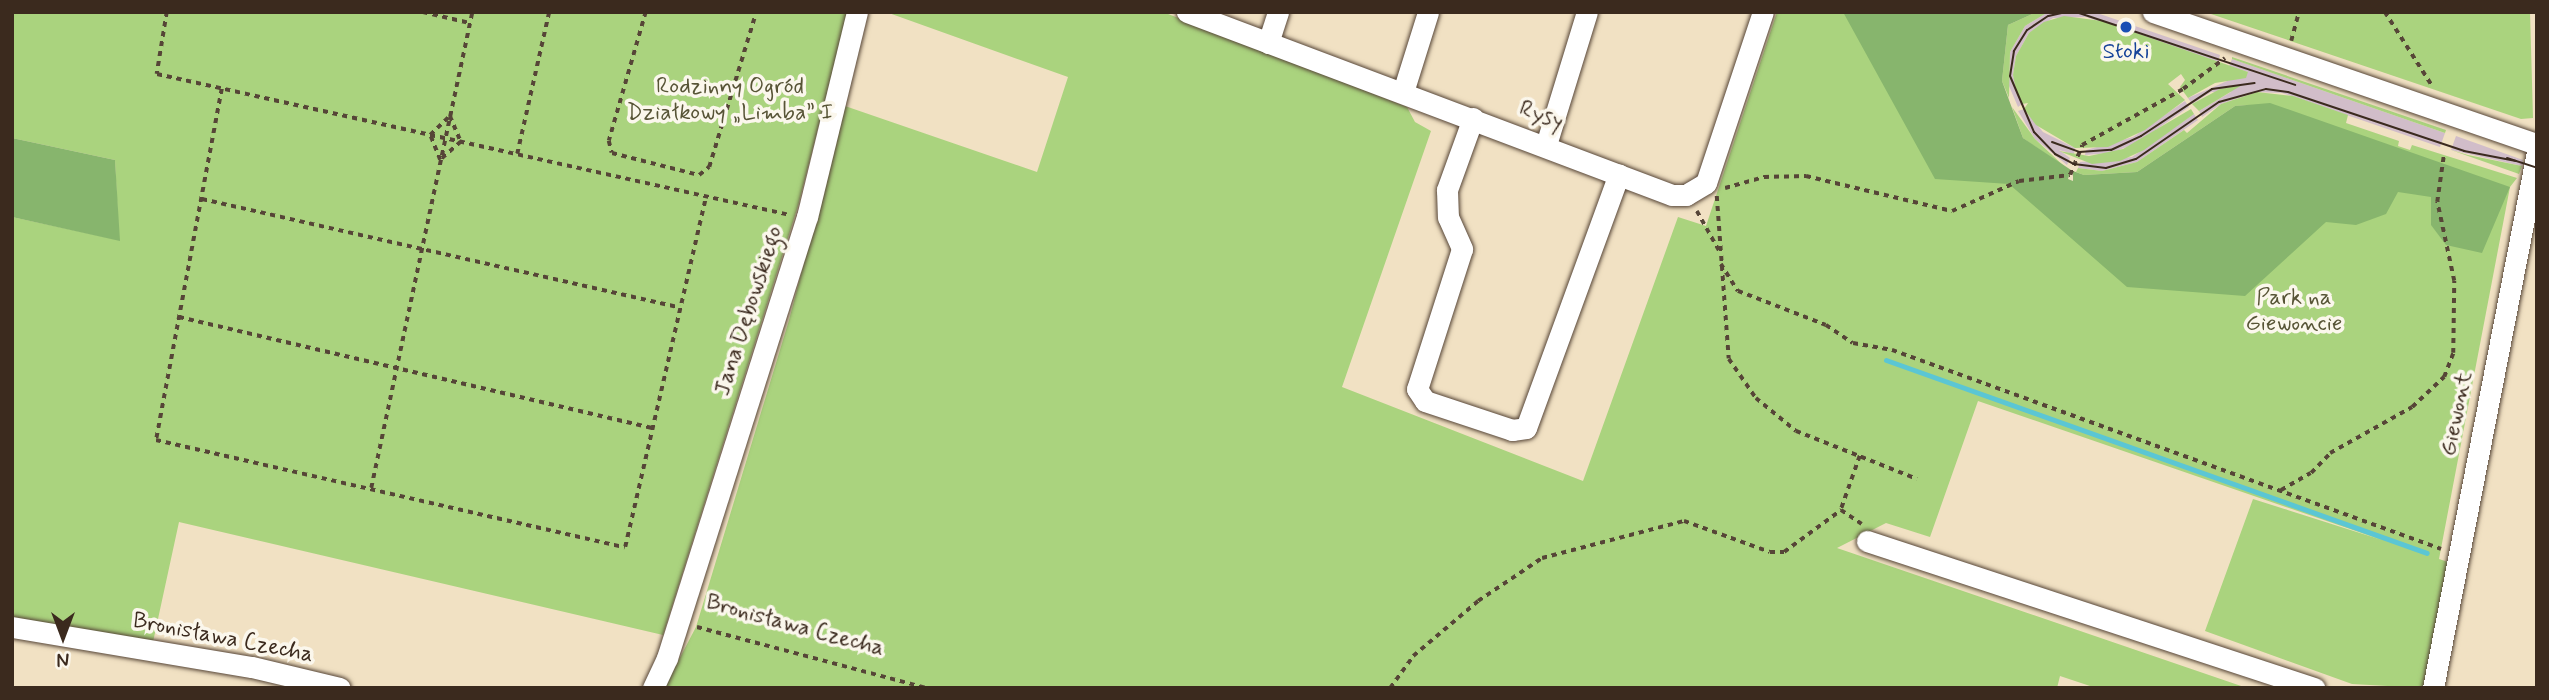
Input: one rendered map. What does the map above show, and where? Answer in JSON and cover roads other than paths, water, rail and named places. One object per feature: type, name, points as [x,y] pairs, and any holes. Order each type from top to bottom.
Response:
[{"type":"street","name":"Jana Dębowskiego","points":[[678,622],[807,217],[857,12]]},
{"type":"street","name":"Rysy","points":[[1187,12],[1546,145],[1672,195],[1686,195],[1706,183],[1763,12]]},
{"type":"street","points":[[1268,43],[1278,12]]},
{"type":"street","points":[[1403,92],[1428,12]]},
{"type":"street","points":[[1546,145],[1587,12]]},
{"type":"street","points":[[2153,12],[2537,144]]},
{"type":"street","points":[[1473,118],[1447,190],[1448,217],[1462,249],[1417,389],[1425,401],[1512,430],[1527,428],[1619,174]]},
{"type":"street","name":"Giewont","points":[[2433,688],[2537,152]]},
{"type":"street","points":[[1867,541],[2314,688]]},
{"type":"street","name":"Bronisława Czecha","points":[[653,688],[678,622]]},
{"type":"street","name":"Bronisława Czecha","points":[[12,627],[252,667],[340,688]]},
{"type":"waterway","points":[[1886,360],[2427,553]]},
{"type":"tram line","points":[[2066,12],[2048,16],[2027,30],[2014,51],[2010,76],[2034,132],[2055,154],[2074,164],[2106,168],[2136,159],[2219,102],[2266,89],[2288,92],[2464,151],[2516,161]]},
{"type":"tram line","points":[[2076,12],[2295,85]]},
{"type":"tram line","points":[[2052,142],[2079,152],[2111,150],[2141,136],[2212,89],[2255,83]]},
{"type":"tram line","points":[[2507,158],[2537,168]]},
{"type":"place","name":"Stoki","points":[[2126,27]]},
{"type":"park label","name":"Rodzinny Ogród Działkowy „Limba” I","points":[[730,100]]},
{"type":"park label","name":"Park na Giewoncie","points":[[2294,311]]}]
